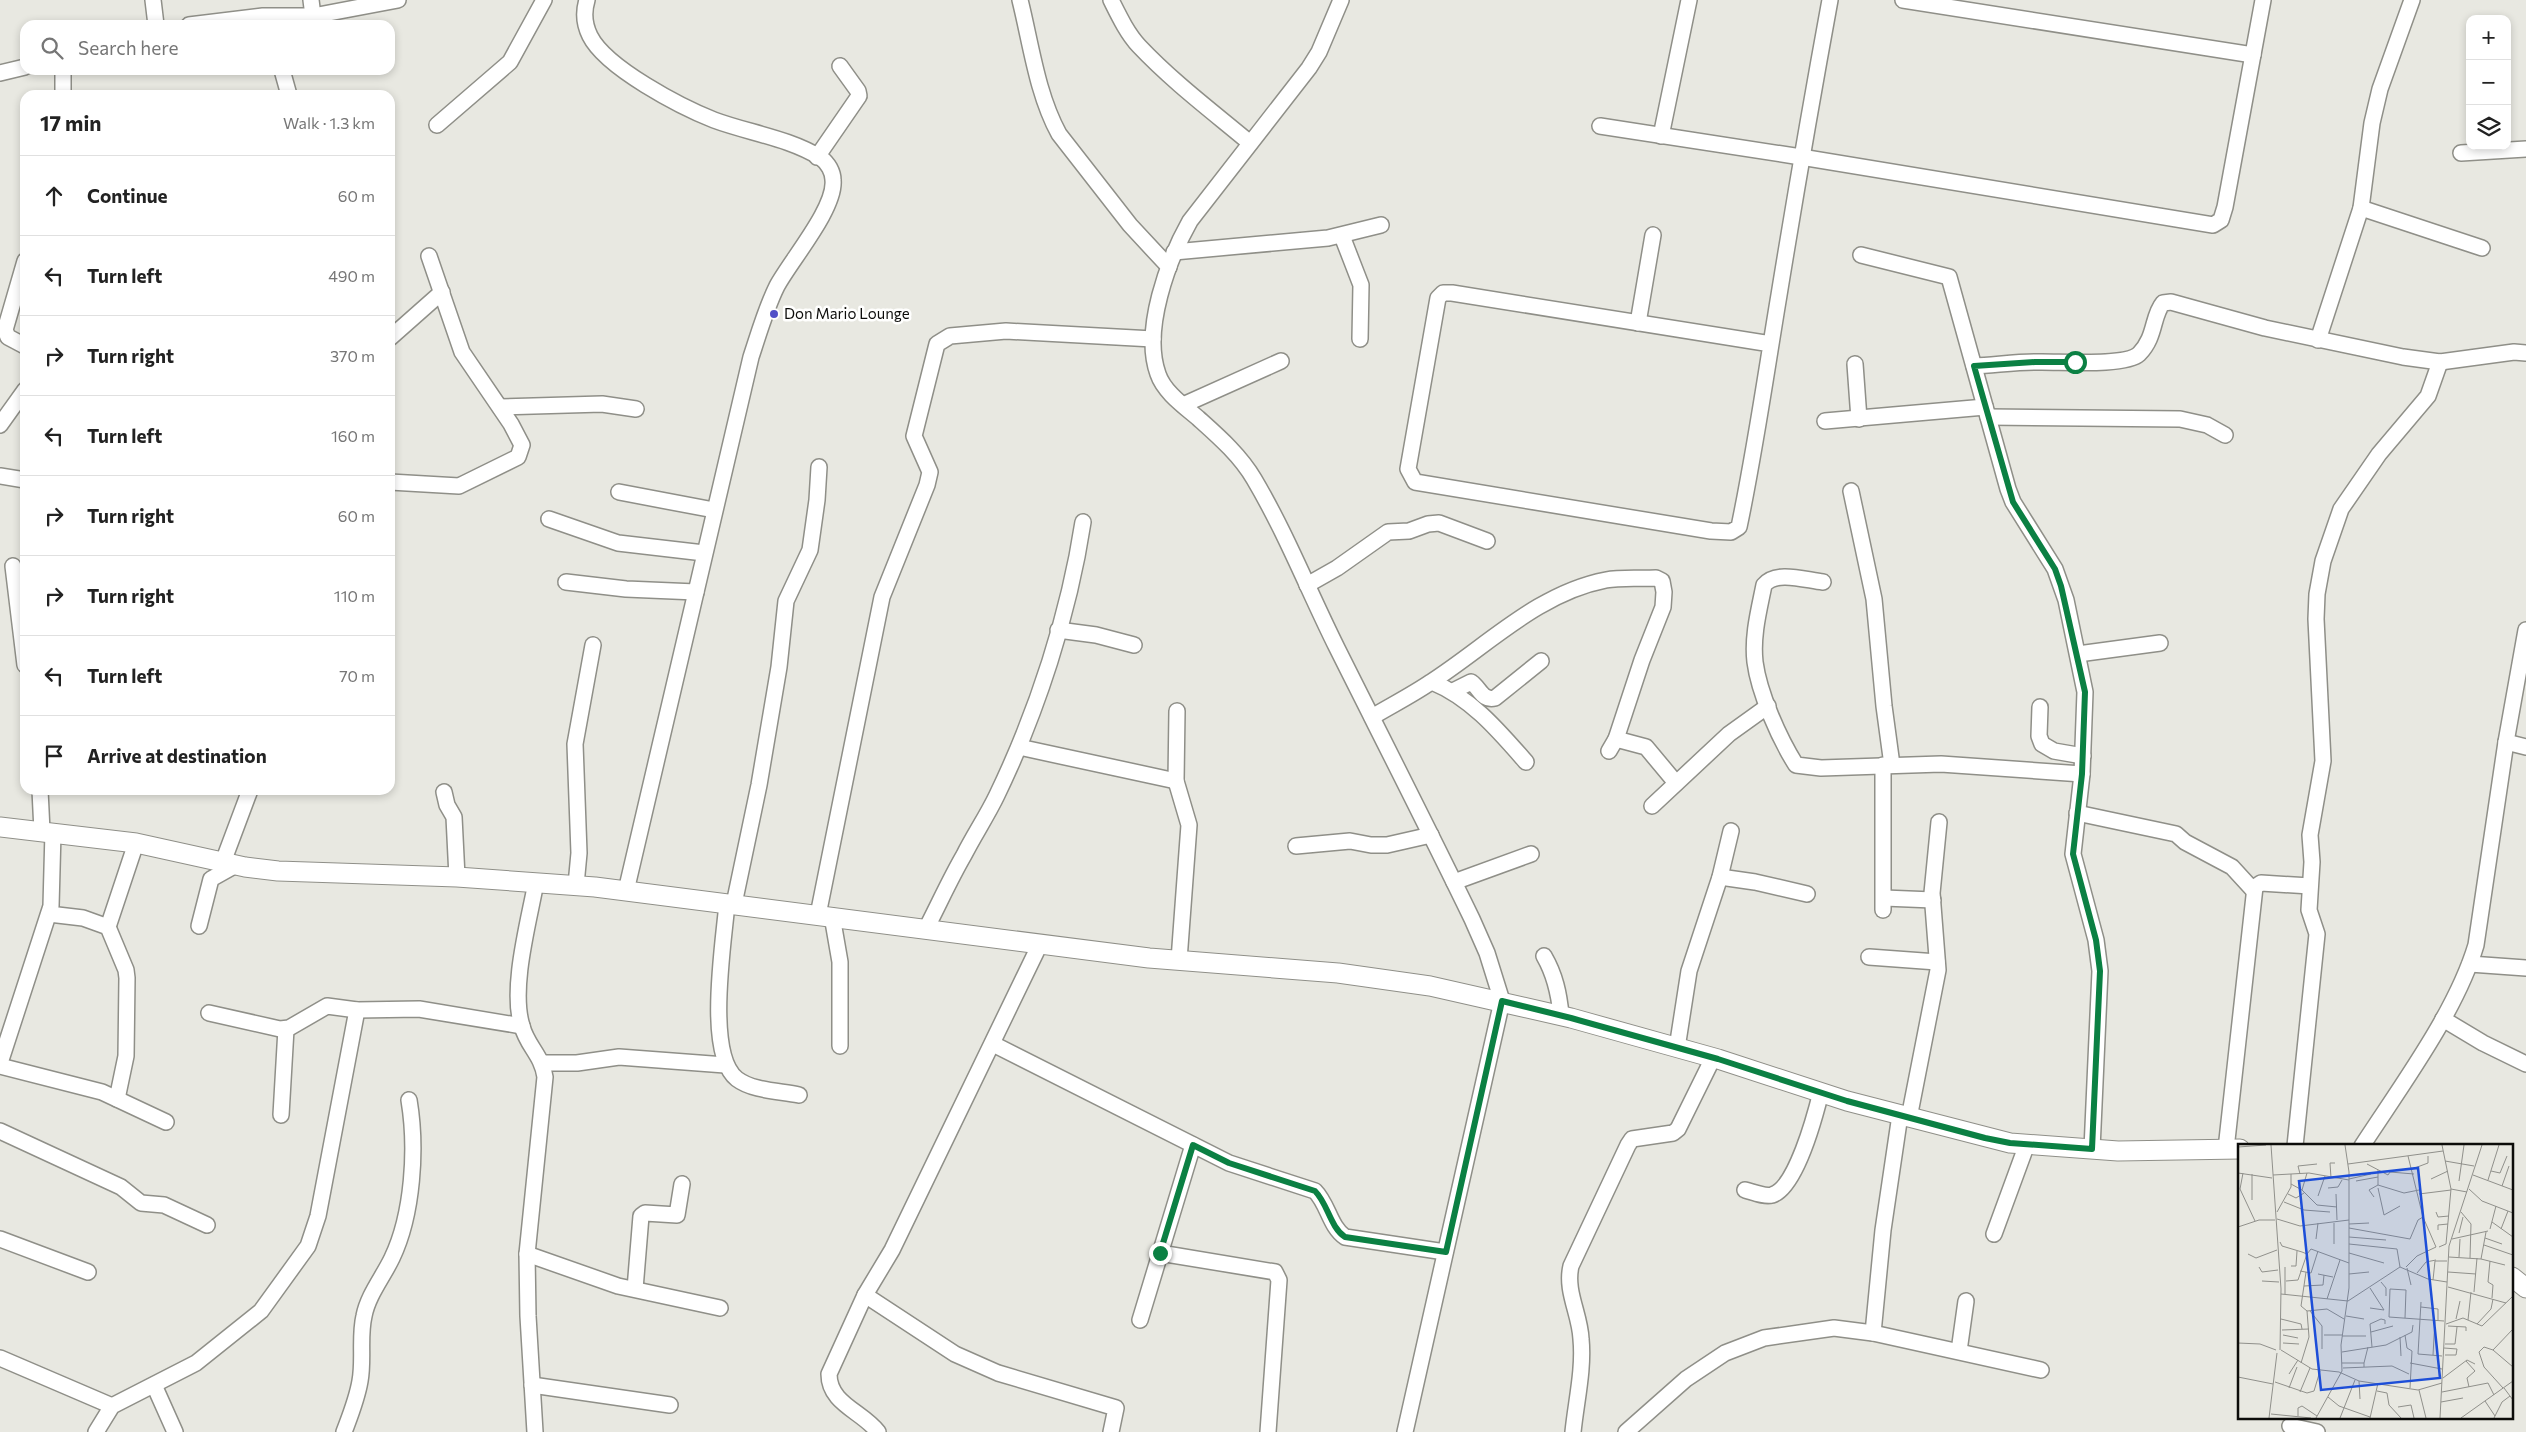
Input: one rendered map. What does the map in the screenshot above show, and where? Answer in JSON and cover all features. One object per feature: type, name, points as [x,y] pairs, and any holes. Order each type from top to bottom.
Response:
[{"type":"main road","points":[[0,828],[48,831],[136,843],[278,871],[457,877],[576,885],[1040,944],[1179,960],[1338,973],[1430,986],[1561,1015],[1713,1058],[1820,1092],[1985,1138],[2026,1144],[2118,1151],[2233,1149]]},
{"type":"main road","points":[[2514,1279],[2526,1288]]},
{"type":"street","points":[[153,0],[155,20]]},
{"type":"street","points":[[311,0],[313,16]]},
{"type":"street","points":[[265,20],[313,16],[398,0]]},
{"type":"street","points":[[539,0],[548,0]]},
{"type":"street","points":[[437,125],[510,62],[544,0]]},
{"type":"street","points":[[587,0],[585,22],[591,38],[616,64],[681,105],[715,120],[793,145],[818,156],[830,168],[833,180],[833,193],[777,286],[750,357],[626,891]]},
{"type":"street","points":[[1020,0],[1044,97],[1051,119],[1059,134],[1130,225],[1169,267]]},
{"type":"street","points":[[1111,0],[1123,23],[1139,45],[1191,94],[1250,143]]},
{"type":"street","points":[[1342,0],[1319,52],[1284,102],[1190,222],[1174,252],[1169,267],[1162,290],[1154,339],[1158,375],[1183,405],[1224,443],[1254,478],[1454,882],[1487,953],[1502,1001],[1405,1432]]},
{"type":"street","points":[[1661,136],[1689,0]]},
{"type":"street","points":[[1771,344],[1462,294],[1443,293],[1438,298],[1408,469],[1411,478],[1415,482],[1711,531],[1731,532],[1739,527],[1771,344],[1801,157],[1830,0]]},
{"type":"street","points":[[1903,0],[2253,54]]},
{"type":"street","points":[[1600,126],[2213,225],[2221,220],[2225,207],[2263,0]]},
{"type":"street","points":[[2318,340],[2361,208],[2372,123],[2380,89],[2412,0]]},
{"type":"street","points":[[818,156],[859,96],[858,91],[840,66]]},
{"type":"street","points":[[0,73],[20,68]]},
{"type":"street","points":[[63,75],[63,90]]},
{"type":"street","points":[[283,75],[288,90]]},
{"type":"street","points":[[2461,153],[2526,150]]},
{"type":"street","points":[[2361,208],[2482,248]]},
{"type":"street","points":[[1174,252],[1342,236],[1381,225]]},
{"type":"street","points":[[1638,323],[1653,235]]},
{"type":"street","points":[[1342,236],[1361,285],[1360,339]]},
{"type":"street","points":[[1861,255],[1949,277],[2013,502],[2055,569],[2066,600],[2086,701],[2082,774],[2073,854],[2096,940],[2100,971],[2092,1149]]},
{"type":"street","points":[[395,482],[459,486],[518,458],[522,445],[500,407],[462,352],[429,256]]},
{"type":"street","points":[[20,278],[5,330],[8,337],[20,343]]},
{"type":"street","points":[[395,334],[442,292]]},
{"type":"street","points":[[1974,366],[2035,362],[2094,362],[2137,356],[2146,346],[2156,326],[2159,308],[2163,302],[2171,302],[2214,315],[2318,340],[2403,357],[2440,362],[2514,352],[2526,354]]},
{"type":"street","points":[[840,1046],[842,996],[840,962],[825,916],[882,597],[927,485],[930,472],[914,436],[936,344],[950,336],[1006,332],[1154,339]]},
{"type":"street","points":[[1183,405],[1281,361]]},
{"type":"street","points":[[2295,1144],[2317,934],[2310,910],[2312,862],[2310,835],[2323,761],[2316,619],[2317,594],[2323,561],[2341,509],[2379,454],[2428,396],[2440,362]]},
{"type":"street","points":[[1855,364],[1859,419]]},
{"type":"street","points":[[0,425],[20,397]]},
{"type":"street","points":[[500,407],[602,404],[636,409]]},
{"type":"street","points":[[1825,421],[1987,412],[2180,419],[2207,425],[2225,435]]},
{"type":"street","points":[[799,1095],[748,1085],[736,1078],[725,1066],[717,1015],[730,904],[759,784],[779,667],[786,601],[810,550],[819,467]]},
{"type":"street","points":[[0,476],[20,479]]},
{"type":"street","points":[[1851,491],[1874,599],[1884,706],[1887,765],[1884,904],[1932,900]]},
{"type":"street","points":[[619,492],[714,510]]},
{"type":"street","points":[[549,519],[618,543],[704,553]]},
{"type":"street","points":[[926,929],[958,864],[994,801],[1019,747],[1071,586],[1083,522]]},
{"type":"street","points":[[1307,585],[1337,568],[1388,532],[1409,531],[1428,524],[1438,524],[1487,541]]},
{"type":"street","points":[[13,566],[20,624]]},
{"type":"street","points":[[1823,582],[1778,577],[1768,579],[1764,586],[1755,633],[1756,662],[1768,706],[1796,765],[1821,768],[1941,764],[2082,774]]},
{"type":"street","points":[[1372,717],[1432,682],[1513,623],[1552,600],[1574,590],[1606,580],[1656,578],[1662,581],[1664,592],[1663,607],[1612,745],[1646,747],[1676,783]]},
{"type":"street","points":[[566,582],[626,589],[696,592]]},
{"type":"street","points":[[1058,630],[1096,635],[1134,645]]},
{"type":"street","points":[[2363,1144],[2443,1019],[2470,964],[2476,945],[2506,742],[2526,630]]},
{"type":"street","points":[[2078,654],[2160,643]]},
{"type":"street","points":[[576,885],[579,853],[575,744],[593,645]]},
{"type":"street","points":[[1453,691],[1471,682],[1484,697],[1489,699],[1495,698],[1541,661]]},
{"type":"street","points":[[1432,682],[1453,691],[1492,723],[1526,762]]},
{"type":"street","points":[[1652,806],[1729,734],[1768,706]]},
{"type":"street","points":[[2040,707],[2039,736],[2042,744],[2054,751],[2083,756]]},
{"type":"street","points":[[1177,711],[1176,781],[1189,825],[1179,960]]},
{"type":"street","points":[[2506,742],[2526,747]]},
{"type":"street","points":[[1019,747],[1176,781]]},
{"type":"street","points":[[444,792],[447,805],[454,817],[457,877]]},
{"type":"street","points":[[41,795],[48,831],[52,891],[49,914],[1,1058],[102,1092],[166,1122]]},
{"type":"street","points":[[199,926],[211,879],[230,863],[249,795]]},
{"type":"street","points":[[2077,813],[2176,834],[2185,842],[2232,867],[2254,891]]},
{"type":"street","points":[[1873,1333],[1883,1230],[1905,1116],[1937,976],[1938,962],[1932,900],[1933,866],[1939,822]]},
{"type":"street","points":[[1677,1048],[1689,971],[1720,877],[1731,831]]},
{"type":"street","points":[[1296,846],[1334,840],[1387,845],[1432,836]]},
{"type":"street","points":[[117,1099],[126,1056],[127,978],[126,970],[108,927],[136,843]]},
{"type":"street","points":[[1454,882],[1531,854]]},
{"type":"street","points":[[1720,877],[1755,882],[1807,894]]},
{"type":"street","points":[[535,1432],[527,1254],[545,1093],[543,1063],[522,1026],[517,996],[536,882]]},
{"type":"street","points":[[2233,1149],[2255,887],[2261,883],[2310,886]]},
{"type":"street","points":[[49,914],[83,918],[108,927]]},
{"type":"street","points":[[879,1432],[834,1395],[829,1385],[829,1374],[865,1294],[892,1250],[1040,944]]},
{"type":"street","points":[[1544,956],[1552,970],[1559,994],[1561,1015]]},
{"type":"street","points":[[1870,957],[1938,962]]},
{"type":"street","points":[[2470,964],[2526,968]]},
{"type":"street","points":[[208,1013],[280,1029],[286,1029],[327,1006],[358,1010],[419,1009],[522,1026]]},
{"type":"street","points":[[96,1432],[112,1406],[196,1363],[261,1310],[308,1246],[318,1216],[358,1010]]},
{"type":"street","points":[[2443,1019],[2483,1043],[2526,1064]]},
{"type":"street","points":[[281,1115],[286,1029]]},
{"type":"street","points":[[993,1044],[1229,1163],[1315,1191],[1320,1196],[1338,1232],[1345,1237],[1446,1252]]},
{"type":"street","points":[[543,1063],[577,1063],[619,1057],[725,1066]]},
{"type":"street","points":[[1573,1432],[1581,1366],[1581,1338],[1570,1286],[1571,1266],[1632,1139],[1673,1132],[1678,1129],[1713,1058]]},
{"type":"street","points":[[1745,1190],[1773,1195],[1784,1188],[1814,1120],[1820,1092]]},
{"type":"street","points":[[344,1432],[360,1381],[364,1316],[369,1301],[392,1258],[405,1219],[413,1149],[413,1125],[409,1100]]},
{"type":"street","points":[[0,1131],[121,1187],[140,1203],[164,1206],[207,1225]]},
{"type":"street","points":[[1994,1234],[2026,1144]]},
{"type":"street","points":[[1140,1320],[1193,1145]]},
{"type":"street","points":[[635,1289],[641,1216],[645,1213],[677,1215],[682,1184]]},
{"type":"street","points":[[0,1240],[88,1272]]},
{"type":"street","points":[[1160,1253],[1275,1272],[1279,1280],[1268,1432]]},
{"type":"street","points":[[527,1254],[618,1286],[720,1308]]},
{"type":"street","points":[[865,1294],[955,1354],[998,1373],[1116,1408],[1111,1432]]},
{"type":"street","points":[[1959,1351],[1966,1301]]},
{"type":"street","points":[[1626,1432],[1686,1378],[1725,1353],[1764,1338],[1834,1328],[1873,1333],[2041,1370]]},
{"type":"street","points":[[0,1358],[112,1406]]},
{"type":"street","points":[[154,1384],[175,1432]]},
{"type":"street","points":[[532,1385],[670,1405]]},
{"type":"street","points":[[2290,1425],[2317,1432]]},
{"type":"place","name":"Don Mario Lounge","points":[[774,314]]},
{"type":"route","points":[[1160,1253],[1193,1145],[1229,1163],[1315,1191],[1320,1196],[1338,1232],[1345,1237],[1446,1252],[1502,1001],[1718,1059],[1847,1101],[1985,1138],[2010,1143],[2092,1149],[2100,971],[2096,940],[2073,854],[2082,774],[2086,701],[2084,681],[2066,600],[2055,569],[2013,502],[1974,366],[2035,362],[2075,362]]}]
